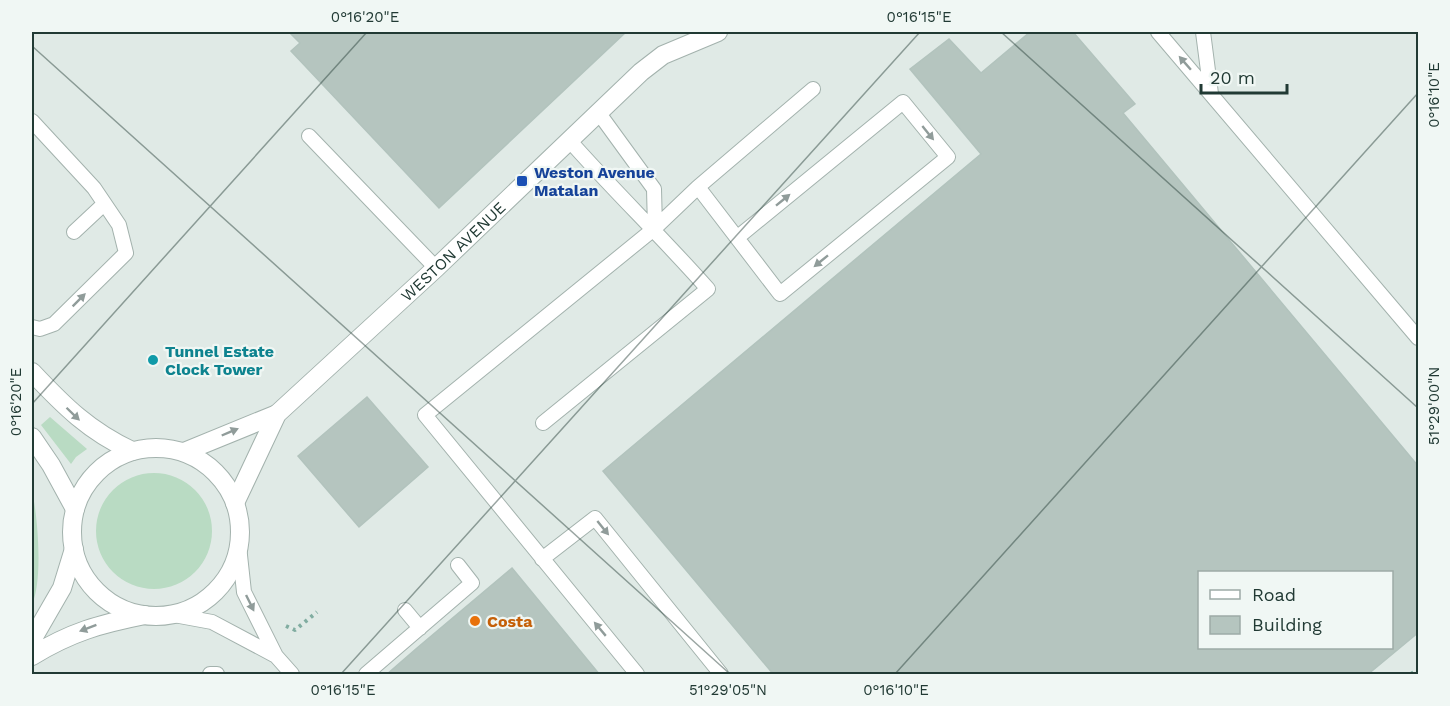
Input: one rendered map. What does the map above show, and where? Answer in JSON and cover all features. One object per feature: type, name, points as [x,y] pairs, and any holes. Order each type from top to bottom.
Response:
[{"type":"street","name":"WESTON AVENUE","points":[[184,452],[277,414],[436,268],[598,112],[663,55],[718,32]]},
{"type":"street","points":[[32,372],[78,419],[106,438],[132,451]]},
{"type":"street","name":"WESTON AVENUE","points":[[235,503],[277,414]]},
{"type":"street","points":[[32,437],[51,465],[75,510]]},
{"type":"street","points":[[32,656],[55,642],[95,625],[145,615],[174,615],[202,602],[218,588],[231,570],[239,546],[240,528],[235,503],[226,485],[214,471],[184,452],[155,447],[132,451],[110,460],[94,474],[81,494],[75,510],[72,534],[81,570],[94,589],[114,605],[145,615]]},
{"type":"street","points":[[32,640],[62,588],[74,549]]},
{"type":"lane","points":[[1158,32],[1419,338]]},
{"type":"lane","points":[[1203,32],[1211,94]]},
{"type":"lane","points":[[637,675],[425,415],[655,228],[698,187],[813,89]]},
{"type":"lane","points":[[698,187],[780,294],[948,157],[903,102],[738,237]]},
{"type":"lane","points":[[598,112],[654,189],[655,228]]},
{"type":"lane","points":[[32,121],[94,188],[118,225],[126,253],[54,324],[40,329],[32,327]]},
{"type":"lane","points":[[309,136],[436,268]]},
{"type":"lane","points":[[543,423],[708,289],[655,228],[610,186],[569,140]]},
{"type":"lane","points":[[74,232],[104,204]]},
{"type":"lane","points":[[542,559],[595,518],[721,675]]},
{"type":"lane","points":[[239,546],[244,592],[276,656],[292,675]]},
{"type":"lane","points":[[366,675],[472,583],[458,565]]},
{"type":"lane","points":[[405,610],[420,628]]},
{"type":"lane","points":[[174,615],[212,622],[276,656]]},
{"type":"lane","points":[[210,675],[217,675]]},
{"type":"path","points":[[280,624],[295,630],[317,612]]},
{"type":"path","points":[[1411,675],[1419,669]]},
{"type":"green space","points":[[50,417],[87,449],[71,464],[41,425]]},
{"type":"green space","points":[[154,473],[176,477],[195,490],[208,509],[212,531],[208,553],[195,572],[176,585],[154,589],[132,585],[113,572],[100,553],[96,531],[100,509],[113,490],[132,477]]},
{"type":"green space","points":[[32,491],[38,532],[38,565],[32,604]]},
{"type":"building","points":[[289,32],[626,32],[439,208],[291,51],[300,43]]},
{"type":"building","points":[[1030,32],[1073,32],[1135,104],[1123,113],[1419,467],[1419,632],[1367,675],[774,675],[603,471],[981,154],[910,69],[949,39],[981,73]]},
{"type":"building","points":[[367,397],[428,467],[359,527],[298,456]]},
{"type":"building","points":[[512,568],[600,675],[386,675],[417,648]]},
{"type":"place","name":"Weston Avenue Matalan","points":[[522,181]]},
{"type":"place","name":"Tunnel Estate Clock Tower","points":[[153,360]]},
{"type":"place","name":"Costa","points":[[475,621]]}]
